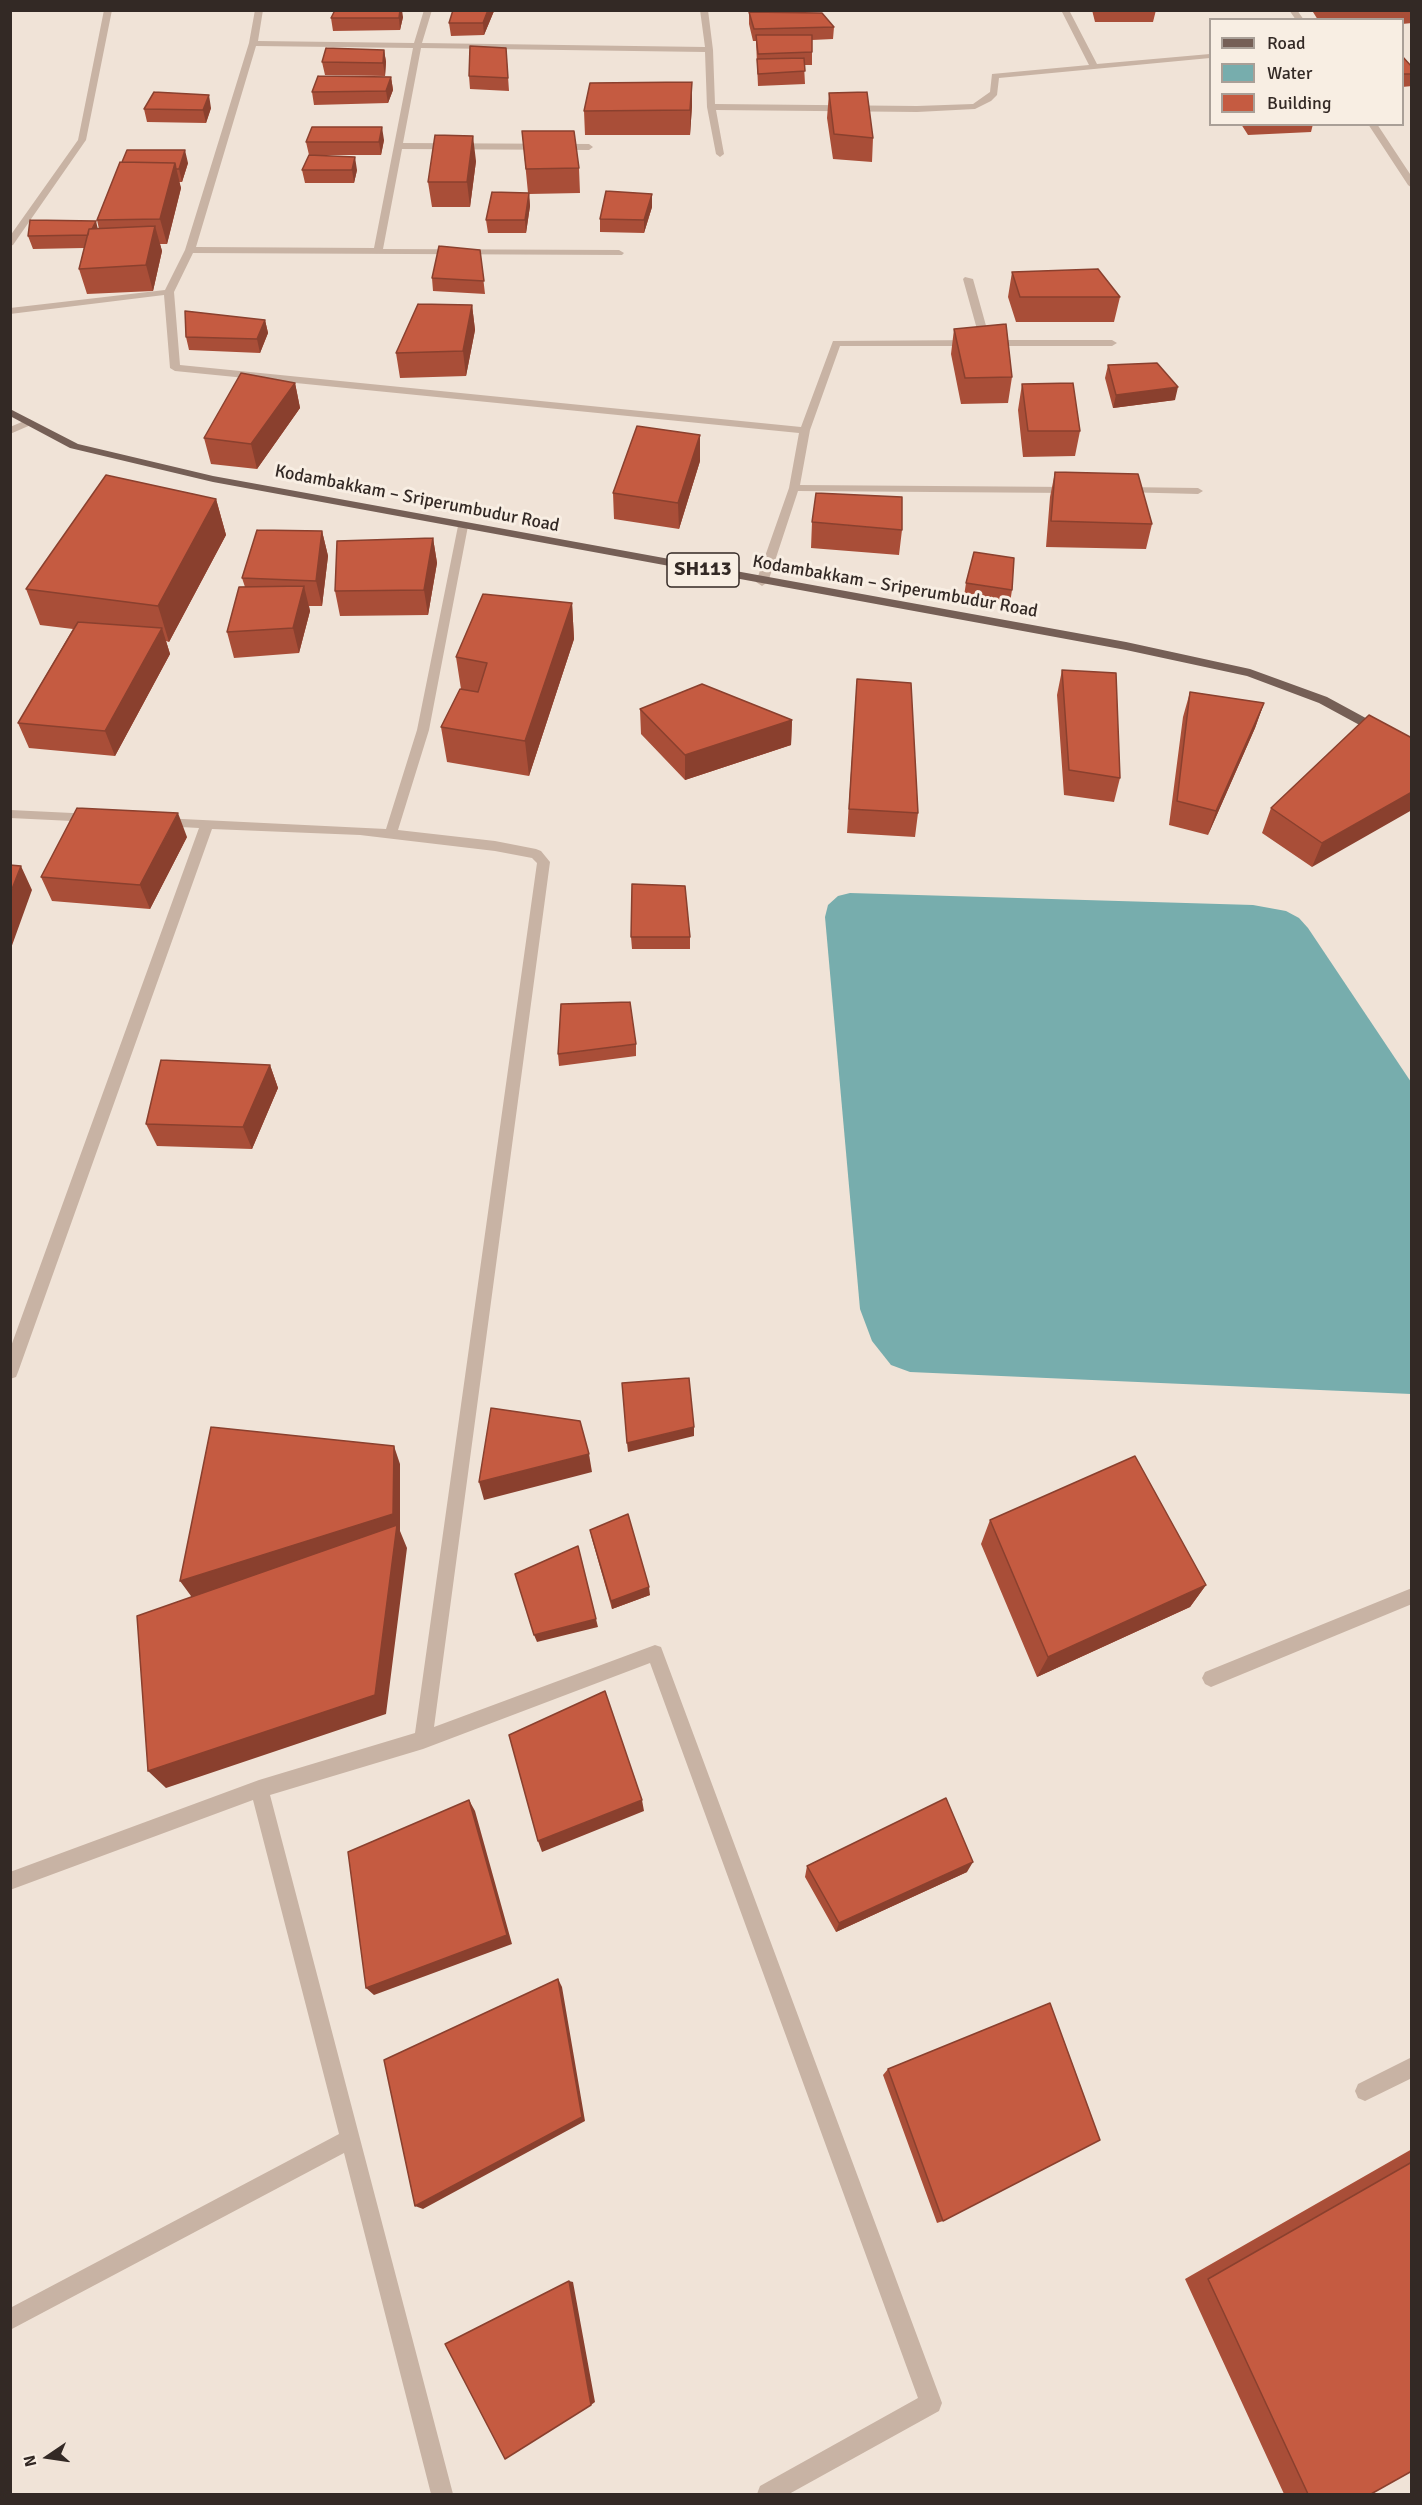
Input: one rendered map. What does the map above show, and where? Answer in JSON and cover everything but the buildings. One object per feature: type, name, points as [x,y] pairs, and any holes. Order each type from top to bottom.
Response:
[{"type":"main road","name":"Kodambakkam – Sriperumbudur Road","points":[[10,412],[74,446],[213,479],[762,582],[1126,646],[1250,673],[1323,700],[1393,738],[1412,753]]},
{"type":"street","points":[[10,243],[82,140],[108,10]]},
{"type":"street","points":[[259,10],[253,43],[190,250],[169,292],[175,368],[805,430]]},
{"type":"street","points":[[378,251],[417,47],[428,10]]},
{"type":"street","points":[[704,10],[709,50],[711,107],[720,154]]},
{"type":"street","points":[[1065,10],[1094,67]]},
{"type":"street","points":[[253,43],[709,50]]},
{"type":"street","points":[[711,107],[917,109],[975,106],[994,93],[995,76],[1209,56]]},
{"type":"street","points":[[1373,126],[1412,185]]},
{"type":"street","points":[[398,146],[589,147]]},
{"type":"street","points":[[190,250],[619,253]]},
{"type":"street","points":[[968,279],[986,343]]},
{"type":"street","points":[[10,311],[169,292]]},
{"type":"street","points":[[762,582],[794,488],[805,430],[836,343],[1112,343]]},
{"type":"street","points":[[10,431],[29,422]]},
{"type":"street","points":[[794,488],[1080,490]]},
{"type":"street","points":[[1115,490],[1198,491]]},
{"type":"street","points":[[391,833],[423,730],[463,526]]},
{"type":"street","points":[[10,814],[103,819]]},
{"type":"street","points":[[149,821],[391,833],[495,846],[536,854],[544,862],[423,1740]]},
{"type":"street","points":[[10,1372],[207,824]]},
{"type":"street","points":[[1211,1678],[1412,1596]]},
{"type":"street","points":[[10,1881],[259,1789],[423,1740],[655,1653],[931,2403],[768,2494]]},
{"type":"street","points":[[259,1789],[442,2494]]},
{"type":"street","points":[[1365,2091],[1412,2067]]},
{"type":"street","points":[[10,2320],[350,2139]]},
{"type":"water","points":[[850,893],[1253,905],[1286,911],[1299,918],[1411,1082],[1411,1394],[910,1372],[891,1365],[872,1341],[860,1309],[825,917],[828,905],[838,896]]}]
